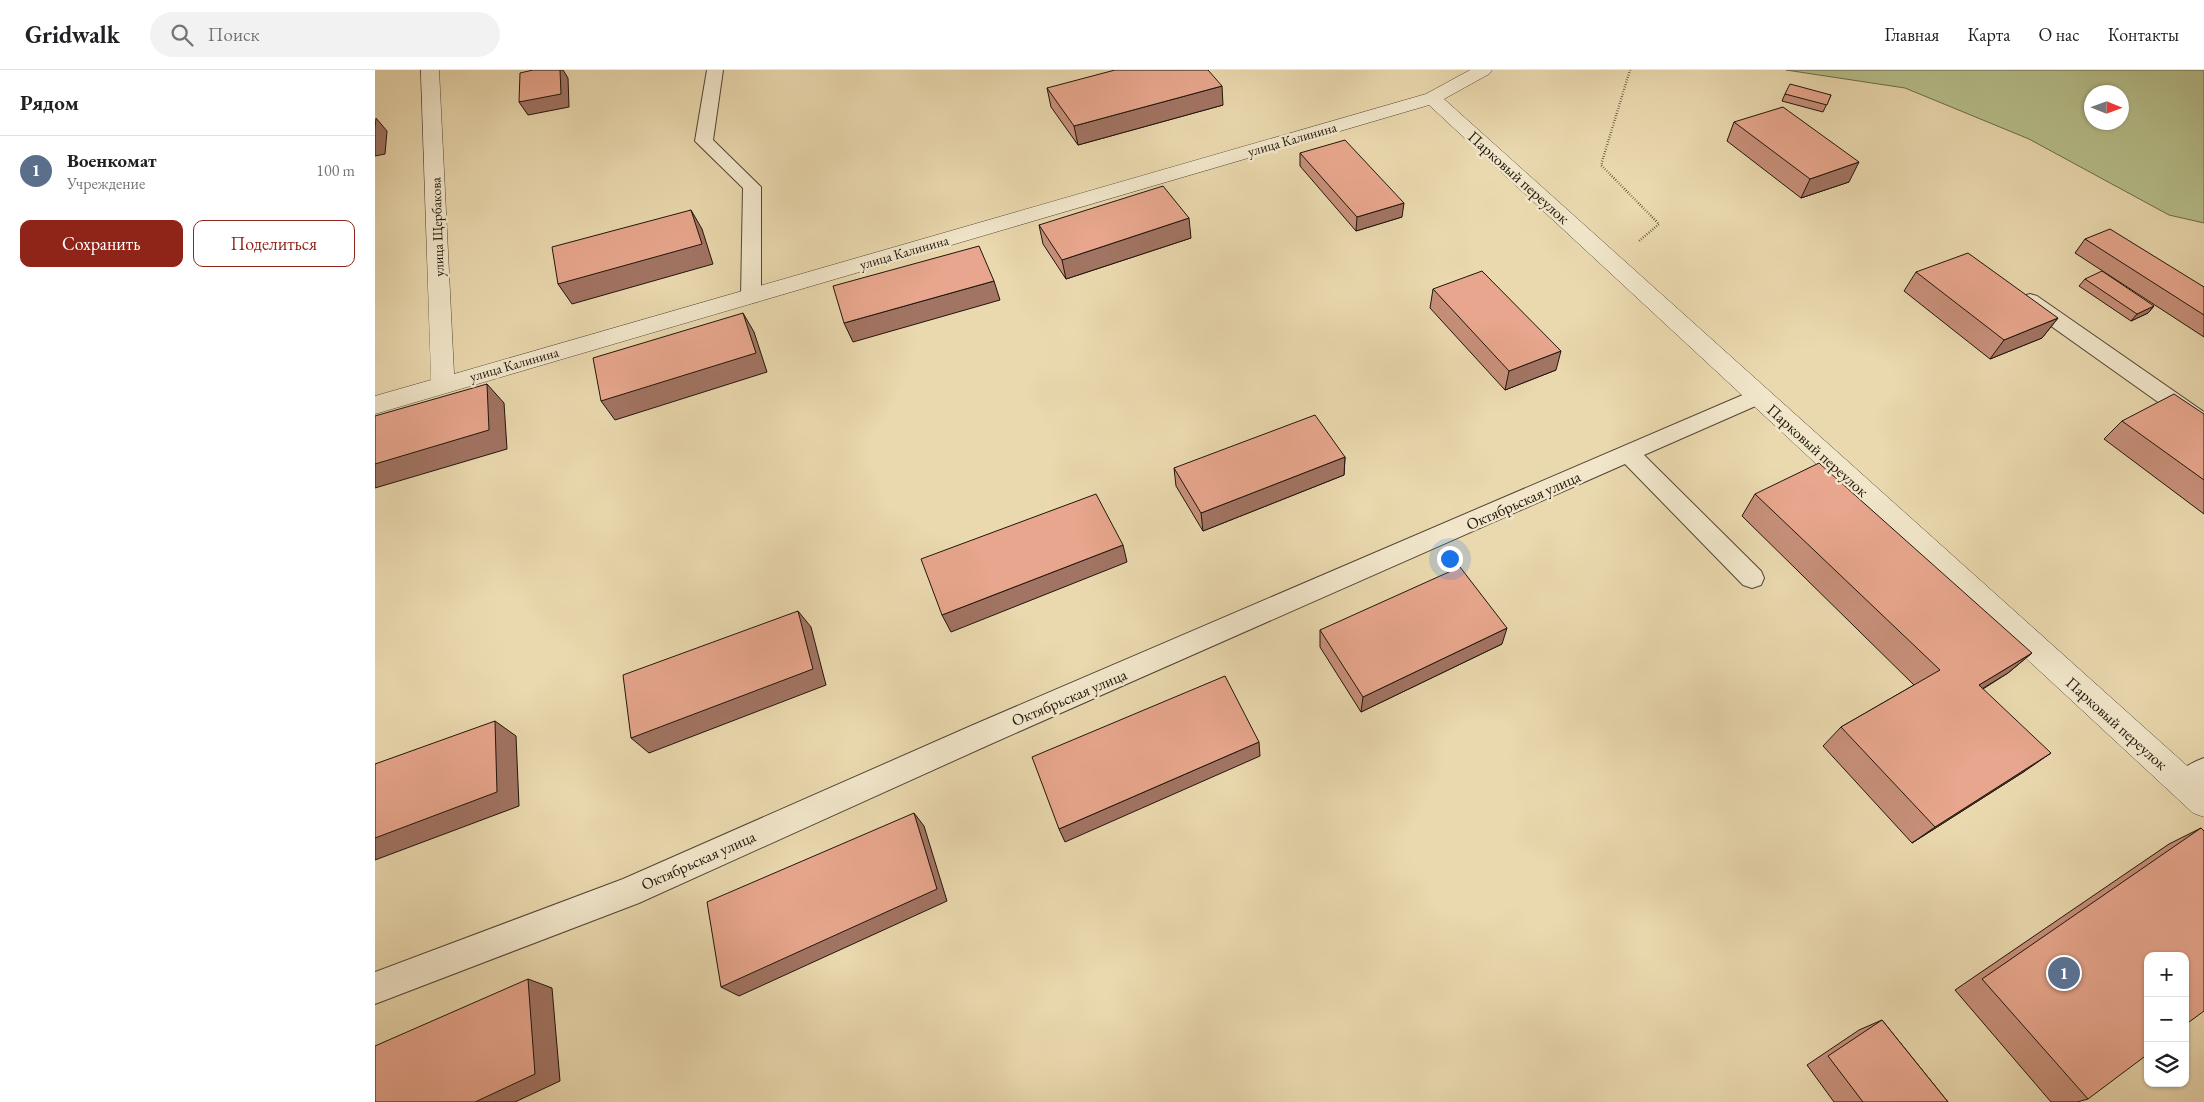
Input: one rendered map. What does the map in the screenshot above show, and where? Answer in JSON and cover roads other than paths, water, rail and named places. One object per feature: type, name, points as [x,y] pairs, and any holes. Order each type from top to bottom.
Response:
[{"type":"street","name":"улица Щербакова","points":[[430,70],[443,384]]},
{"type":"street","name":"улица Калинина","points":[[375,405],[1432,98],[1483,70]]},
{"type":"street","name":"Парковый переулок","points":[[1432,98],[1759,396],[2197,786]]},
{"type":"lane","points":[[715,70],[704,141],[752,187],[751,296]]},
{"type":"lane","points":[[2026,298],[2204,423]]},
{"type":"lane","name":"Октябрьская улица","points":[[375,988],[628,892],[992,730],[1759,396]]},
{"type":"lane","points":[[1629,454],[1752,578]]},
{"type":"place","name":"Военкомат","points":[[2064,973]]}]
